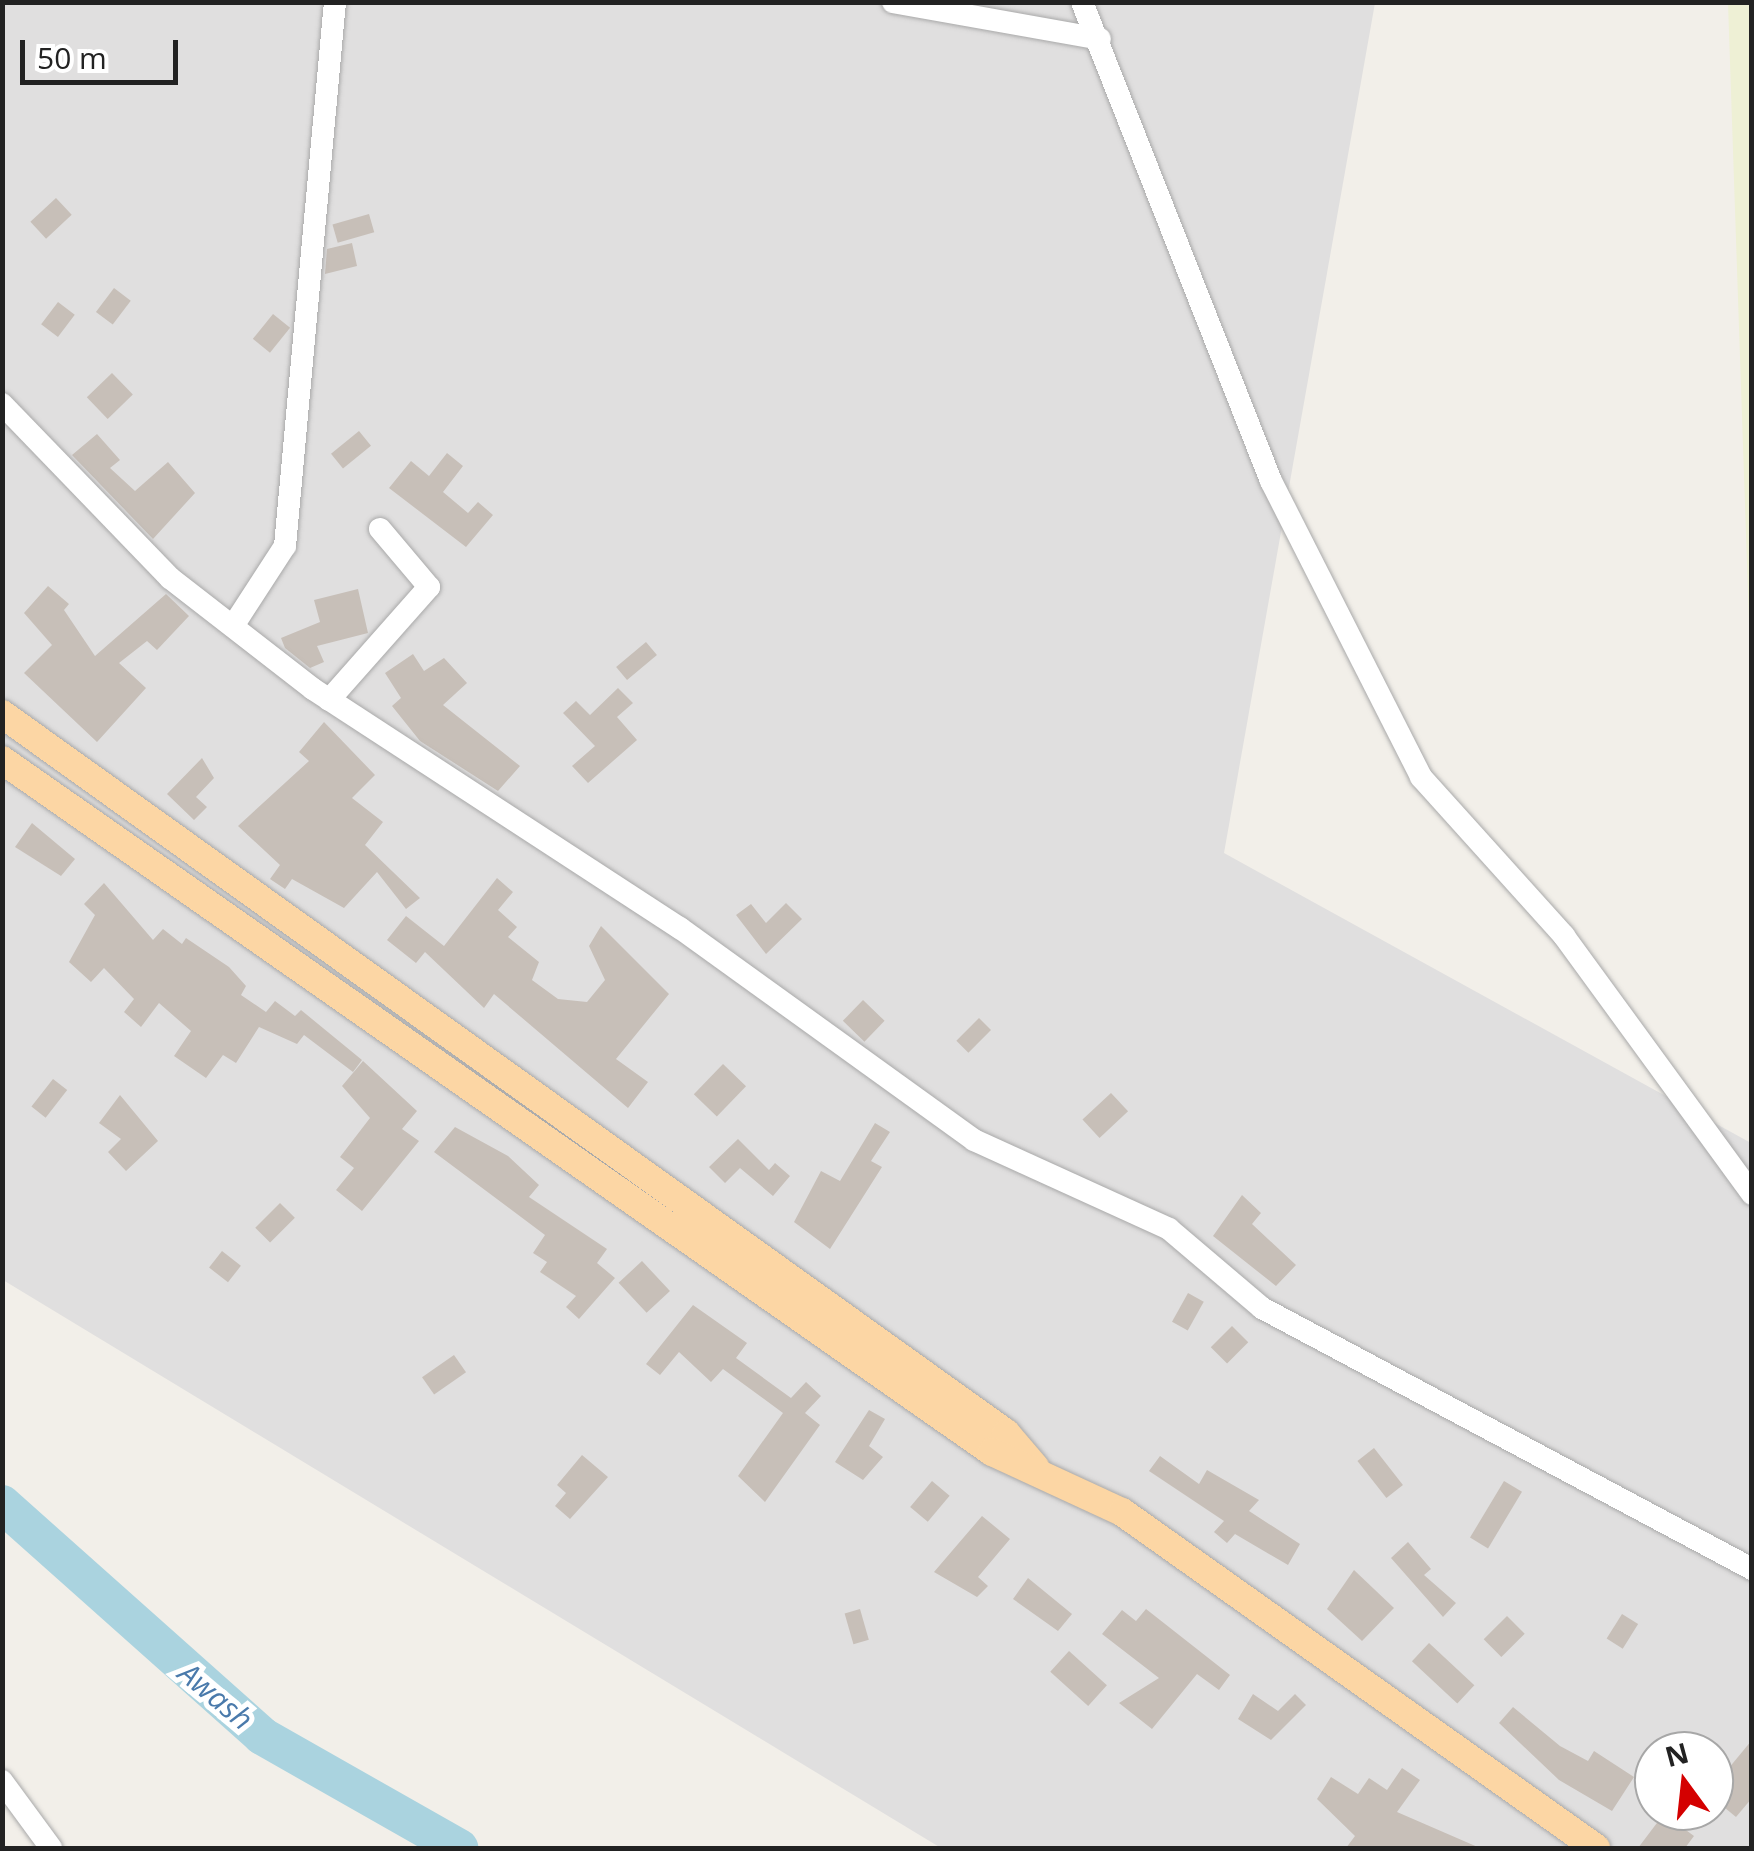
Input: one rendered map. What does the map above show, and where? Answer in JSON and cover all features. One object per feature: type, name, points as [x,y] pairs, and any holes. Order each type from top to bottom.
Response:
[{"type":"main road","points":[[2,714],[990,1422],[1036,1468],[1090,1505],[1122,1512],[1596,1848]]},
{"type":"main road","points":[[2,760],[992,1452],[1036,1468]]},
{"type":"street","points":[[232,626],[286,546],[334,2]]},
{"type":"street","points":[[893,2],[1100,39]]},
{"type":"street","points":[[1082,2],[1100,39],[1271,482],[1421,777],[1564,936],[1752,1194]]},
{"type":"street","points":[[2,404],[170,578],[329,700],[680,928],[974,1140],[1169,1228],[1262,1308],[1752,1569]]},
{"type":"street","points":[[329,700],[429,588],[380,529]]},
{"type":"street","points":[[2,1781],[50,1848]]},
{"type":"shaded area","points":[[2,3],[1375,3],[1224,853],[1751,1143],[1751,1848],[941,1848],[3,1280]]},
{"type":"green space","points":[[1728,3],[1752,3],[1751,682]]},
{"type":"building","points":[[56,198],[72,215],[46,239],[30,222]]},
{"type":"building","points":[[369,214],[374,232],[338,243],[332,224]]},
{"type":"building","points":[[352,243],[357,266],[325,274],[327,249]]},
{"type":"building","points":[[114,288],[131,301],[113,325],[96,312]]},
{"type":"building","points":[[58,302],[75,315],[58,337],[41,324]]},
{"type":"building","points":[[273,314],[290,328],[270,353],[253,339]]},
{"type":"building","points":[[112,373],[133,395],[108,419],[87,397]]},
{"type":"building","points":[[359,431],[371,446],[343,468],[331,454]]},
{"type":"building","points":[[97,434],[120,460],[110,468],[135,491],[168,462],[195,493],[153,539],[72,455]]},
{"type":"building","points":[[447,453],[463,466],[443,492],[468,513],[478,502],[493,515],[466,547],[389,488],[411,461],[429,476]]},
{"type":"building","points":[[48,586],[69,604],[64,610],[95,656],[166,594],[189,616],[157,650],[147,641],[119,663],[146,688],[97,742],[24,673],[52,645],[24,613]]},
{"type":"building","points":[[358,589],[368,633],[317,646],[324,662],[310,668],[285,648],[281,638],[320,622],[314,600]]},
{"type":"building","points":[[646,642],[657,655],[627,680],[616,667]]},
{"type":"building","points":[[413,654],[424,671],[444,658],[467,683],[443,705],[520,766],[498,791],[420,741],[392,706],[401,698],[385,673]]},
{"type":"building","points":[[618,688],[633,703],[617,717],[637,740],[588,783],[572,766],[595,746],[563,713],[576,701],[590,715]]},
{"type":"building","points":[[324,722],[375,775],[352,798],[383,822],[365,845],[420,898],[406,909],[377,872],[344,908],[292,879],[285,889],[270,879],[280,865],[238,826],[309,761],[299,752]]},
{"type":"building","points":[[202,758],[214,778],[196,797],[207,807],[194,820],[167,794]]},
{"type":"building","points":[[32,823],[75,859],[61,876],[15,847]]},
{"type":"building","points":[[497,878],[513,892],[498,910],[517,927],[508,937],[539,962],[532,980],[558,999],[587,1002],[605,980],[589,946],[601,926],[669,994],[616,1059],[648,1082],[628,1108],[494,994],[484,1008],[425,952],[416,963],[387,940],[406,916],[444,946]]},
{"type":"building","points":[[104,883],[153,940],[163,929],[182,944],[186,938],[229,967],[246,986],[241,995],[266,1012],[275,1001],[295,1016],[301,1010],[362,1060],[353,1072],[304,1035],[297,1044],[259,1027],[236,1063],[223,1055],[206,1078],[174,1056],[191,1031],[159,1003],[141,1027],[124,1012],[134,999],[104,968],[91,982],[69,962],[95,915],[84,904]]},
{"type":"building","points":[[786,903],[802,919],[766,954],[736,915],[751,904],[766,923]]},
{"type":"building","points":[[863,1000],[885,1021],[864,1042],[843,1021]]},
{"type":"building","points":[[979,1018],[991,1030],[968,1053],[956,1041]]},
{"type":"building","points":[[363,1061],[417,1111],[402,1129],[419,1141],[362,1211],[336,1190],[354,1168],[340,1157],[370,1118],[342,1086]]},
{"type":"building","points":[[723,1064],[746,1086],[717,1116],[694,1094]]},
{"type":"building","points":[[53,1079],[67,1090],[46,1118],[31,1107]]},
{"type":"building","points":[[1111,1093],[1128,1111],[1100,1138],[1082,1120]]},
{"type":"building","points":[[120,1095],[158,1141],[126,1171],[108,1152],[121,1139],[99,1123]]},
{"type":"building","points":[[875,1123],[890,1132],[871,1161],[882,1167],[830,1249],[794,1222],[821,1171],[840,1181]]},
{"type":"building","points":[[455,1127],[508,1156],[539,1185],[529,1197],[607,1249],[597,1263],[615,1278],[579,1319],[566,1307],[576,1296],[540,1272],[547,1262],[533,1253],[545,1235],[434,1152]]},
{"type":"building","points":[[738,1139],[769,1170],[775,1163],[790,1176],[773,1196],[740,1168],[725,1183],[709,1167]]},
{"type":"building","points":[[1242,1195],[1261,1213],[1252,1224],[1296,1265],[1276,1286],[1213,1236]]},
{"type":"building","points":[[280,1203],[295,1218],[270,1243],[255,1228]]},
{"type":"building","points":[[222,1251],[241,1266],[228,1282],[209,1268]]},
{"type":"building","points":[[642,1261],[670,1291],[647,1313],[619,1283]]},
{"type":"building","points":[[1188,1293],[1204,1302],[1188,1331],[1172,1322]]},
{"type":"building","points":[[693,1305],[747,1343],[736,1358],[791,1398],[806,1382],[821,1396],[805,1413],[820,1425],[765,1502],[738,1476],[783,1413],[723,1369],[711,1382],[679,1352],[660,1375],[646,1364]]},
{"type":"building","points":[[1232,1326],[1248,1342],[1227,1363],[1211,1347]]},
{"type":"building","points":[[454,1355],[466,1372],[434,1395],[422,1377]]},
{"type":"building","points":[[869,1410],[885,1419],[869,1446],[883,1457],[863,1480],[835,1462]]},
{"type":"building","points":[[1374,1448],[1403,1485],[1386,1498],[1357,1461]]},
{"type":"building","points":[[582,1455],[608,1477],[570,1519],[555,1506],[566,1493],[557,1485]]},
{"type":"building","points":[[1160,1456],[1199,1484],[1207,1470],[1259,1500],[1249,1511],[1300,1544],[1288,1565],[1235,1534],[1227,1543],[1214,1532],[1224,1521],[1149,1471]]},
{"type":"building","points":[[932,1481],[950,1496],[928,1522],[910,1507]]},
{"type":"building","points":[[1504,1481],[1522,1492],[1488,1548],[1470,1538]]},
{"type":"building","points":[[982,1516],[1010,1539],[978,1577],[988,1586],[977,1597],[934,1572]]},
{"type":"building","points":[[1408,1542],[1431,1569],[1424,1575],[1456,1603],[1443,1617],[1391,1558]]},
{"type":"building","points":[[1354,1570],[1394,1608],[1362,1641],[1327,1609]]},
{"type":"building","points":[[1028,1578],[1072,1614],[1058,1631],[1013,1599]]},
{"type":"building","points":[[860,1609],[869,1640],[853,1644],[845,1613]]},
{"type":"building","points":[[1146,1609],[1230,1675],[1219,1690],[1197,1674],[1152,1729],[1119,1703],[1159,1678],[1102,1634],[1122,1610],[1136,1621]]},
{"type":"building","points":[[1622,1614],[1638,1624],[1623,1649],[1607,1639]]},
{"type":"building","points":[[1507,1616],[1525,1634],[1501,1657],[1484,1639]]},
{"type":"building","points":[[1429,1643],[1474,1685],[1457,1704],[1412,1661]]},
{"type":"building","points":[[1069,1651],[1107,1685],[1088,1706],[1050,1672]]},
{"type":"building","points":[[1253,1694],[1278,1711],[1295,1694],[1306,1705],[1271,1740],[1238,1719]]},
{"type":"building","points":[[1513,1707],[1560,1746],[1588,1761],[1594,1751],[1634,1777],[1612,1811],[1559,1780],[1499,1723]]},
{"type":"building","points":[[1752,1740],[1752,1798],[1736,1817],[1734,1815],[1734,1762]]},
{"type":"building","points":[[1402,1768],[1420,1780],[1397,1812],[1480,1848],[1346,1848],[1355,1836],[1317,1799],[1331,1777],[1358,1794],[1369,1778],[1387,1790]]},
{"type":"building","points":[[1651,1831],[1687,1831],[1694,1836],[1685,1848],[1638,1848]]},
{"type":"waterway","name":"Awash","points":[[2,1504],[262,1736],[459,1848]]}]
